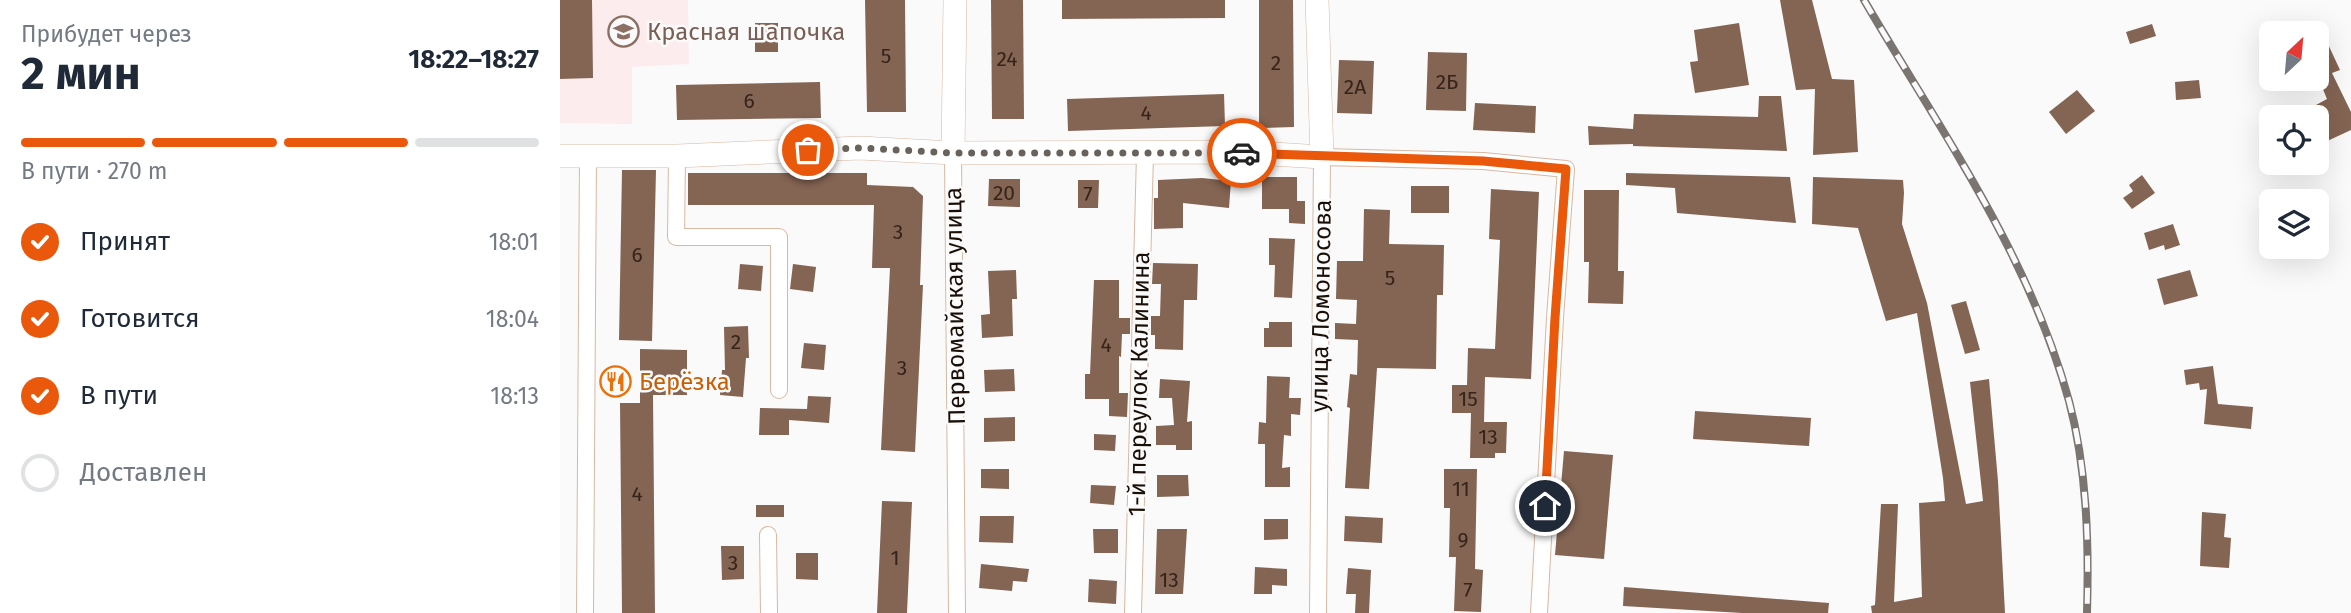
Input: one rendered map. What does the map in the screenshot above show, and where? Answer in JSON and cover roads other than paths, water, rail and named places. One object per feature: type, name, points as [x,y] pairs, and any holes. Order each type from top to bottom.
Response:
[{"type":"street","name":"Первомайская улица","points":[[955,0],[953,153],[957,613]]},
{"type":"street","name":"улица Ломоносова","points":[[1317,0],[1322,157],[1318,613]]},
{"type":"street","points":[[560,156],[677,156],[860,148],[953,153],[1239,152],[1483,161],[1566,169],[1539,613]]},
{"type":"street","name":"1-й переулок Калинина","points":[[1133,613],[1145,154]]},
{"type":"street","points":[[585,613],[588,156]]},
{"type":"street","points":[[677,156],[677,237],[779,237],[779,390]]},
{"type":"street","points":[[768,535],[769,613]]},
{"type":"railway","points":[[1864,0],[1980,194],[2007,244],[2052,347],[2069,401],[2080,453],[2087,533],[2087,613]]},
{"type":"place","name":"Красная шапочка","points":[[624,32]]},
{"type":"place","name":"Берёзка","points":[[616,382]]}]
